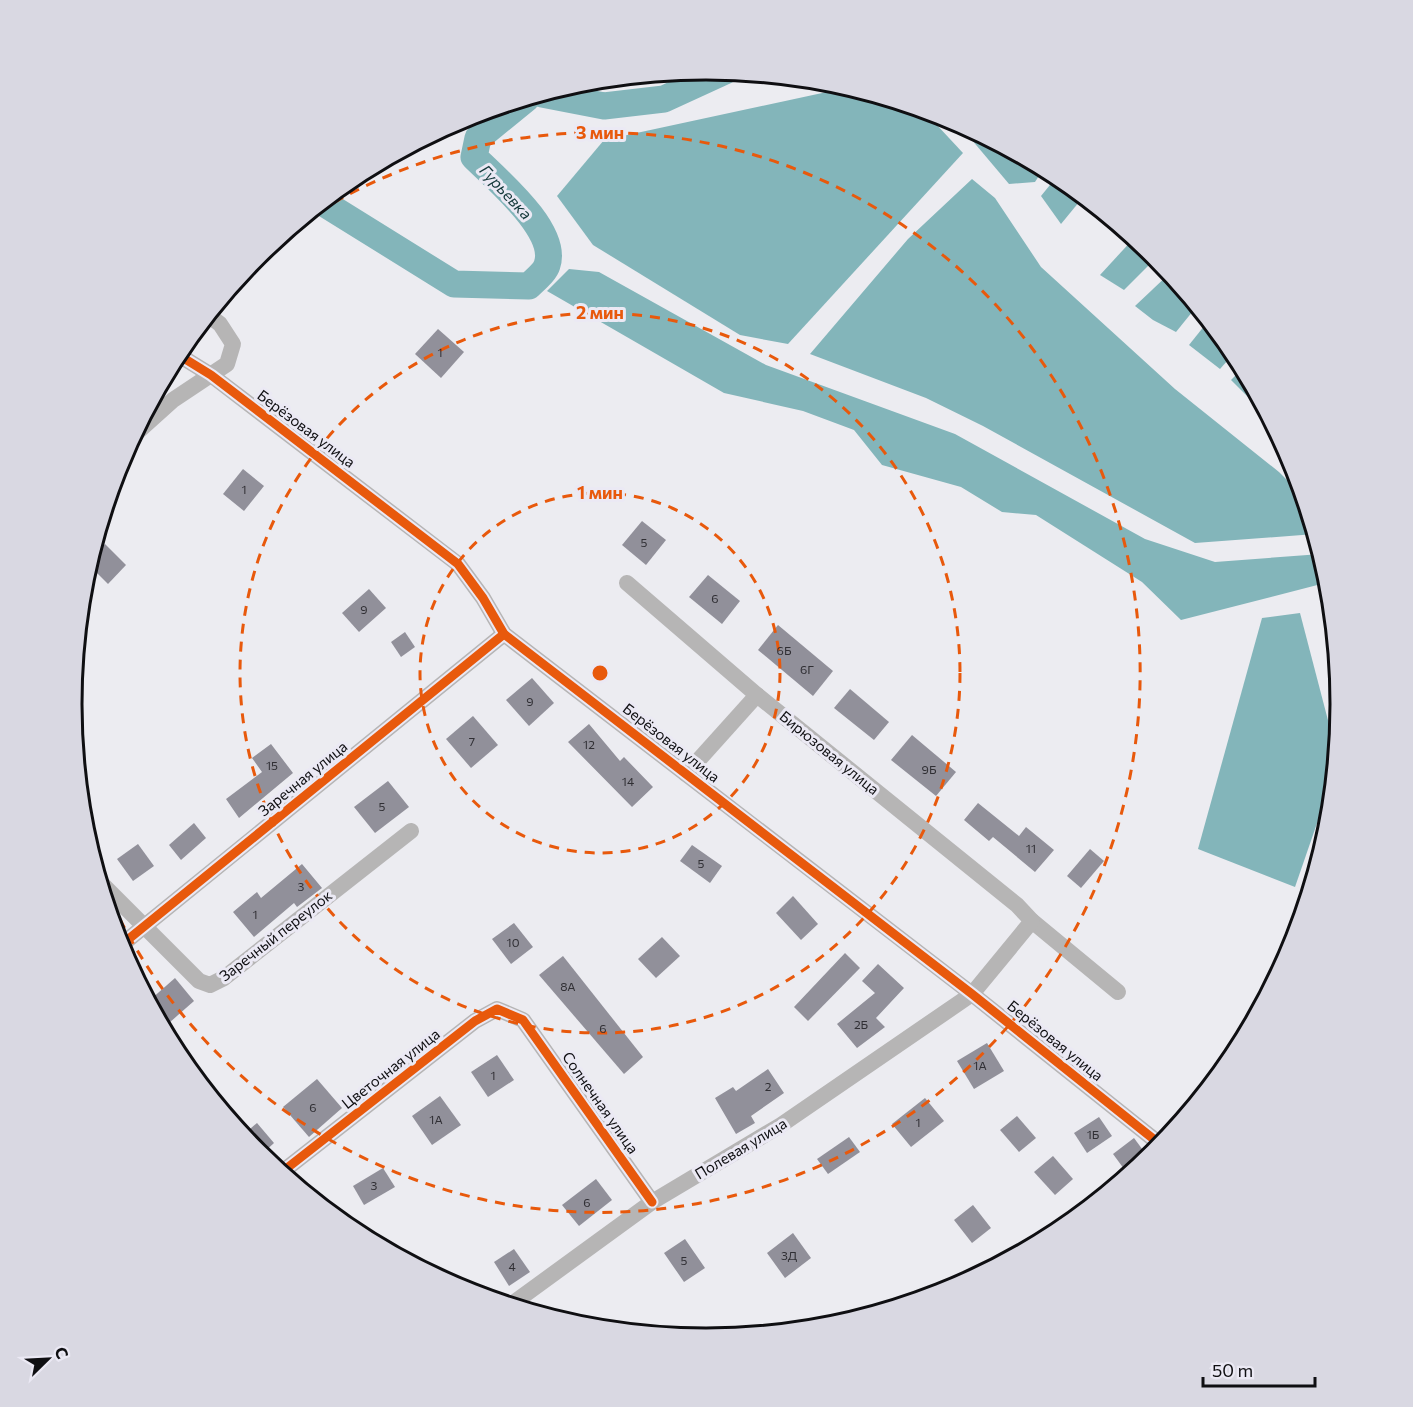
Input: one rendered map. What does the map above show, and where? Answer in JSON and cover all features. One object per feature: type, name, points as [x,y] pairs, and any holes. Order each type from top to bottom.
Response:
[{"type":"street","points":[[151,419],[173,400],[227,364],[233,344],[220,324],[214,320]]},
{"type":"street","name":"Берёзовая улица","points":[[186,360],[211,375],[458,564],[483,598],[504,634],[972,994],[1154,1139]]},
{"type":"street","name":"Бирюзовая улица","points":[[627,584],[757,695],[1017,905],[1032,921],[1118,992]]},
{"type":"street","name":"Заречная улица","points":[[129,939],[504,634]]},
{"type":"street","points":[[686,774],[757,695]]},
{"type":"street","name":"Заречный переулок","points":[[146,926],[199,981],[210,986],[224,978],[411,831]]},
{"type":"street","points":[[113,895],[146,926]]},
{"type":"street","points":[[972,994],[1032,921]]},
{"type":"street","name":"Полевая улица","points":[[520,1298],[652,1203],[781,1125],[972,994]]},
{"type":"street","name":"Цветочная улица","points":[[288,1167],[475,1021],[497,1009],[523,1020]]},
{"type":"street","name":"Солнечная улица","points":[[523,1020],[652,1203]]},
{"type":"water","points":[[830,91],[868,101],[936,124],[963,153],[788,344],[740,335],[593,245],[557,196],[604,140]]},
{"type":"water","points":[[971,139],[1039,176],[1035,182],[1009,184]]},
{"type":"water","points":[[972,179],[995,198],[1041,267],[1175,389],[1289,482],[1307,535],[1195,543],[983,426],[926,398],[810,354],[908,239]]},
{"type":"water","points":[[1051,184],[1078,203],[1061,224],[1041,196]]},
{"type":"water","points":[[1129,244],[1150,264],[1124,290],[1100,275]]},
{"type":"water","points":[[569,269],[599,272],[766,365],[955,434],[1145,539],[1215,562],[1312,555],[1319,584],[1181,620],[1142,582],[1036,515],[1002,512],[961,487],[882,465],[854,430],[803,411],[724,393],[547,291]]},
{"type":"water","points":[[1164,279],[1192,312],[1176,332],[1153,320],[1135,306]]},
{"type":"water","points":[[1204,327],[1227,361],[1220,369],[1189,345]]},
{"type":"water","points":[[1236,375],[1251,400],[1231,380]]},
{"type":"water","points":[[1300,613],[1329,726],[1321,812],[1295,887],[1198,849],[1262,618]]},
{"type":"building","points":[[438,329],[464,352],[441,378],[415,354]]},
{"type":"building","points":[[243,469],[264,486],[244,511],[223,494]]},
{"type":"building","points":[[642,521],[666,540],[646,565],[622,545]]},
{"type":"building","points":[[105,544],[126,565],[108,584],[96,572]]},
{"type":"building","points":[[708,575],[740,601],[722,624],[689,597]]},
{"type":"building","points":[[369,589],[386,608],[359,632],[342,613]]},
{"type":"building","points":[[778,625],[833,671],[813,696],[758,650]]},
{"type":"building","points":[[405,632],[415,647],[401,657],[391,642]]},
{"type":"building","points":[[532,678],[554,703],[529,726],[506,700]]},
{"type":"building","points":[[850,689],[889,722],[874,740],[834,708]]},
{"type":"building","points":[[473,716],[498,745],[471,768],[446,739]]},
{"type":"building","points":[[589,724],[620,761],[624,757],[653,787],[632,807],[568,742]]},
{"type":"building","points":[[912,735],[956,772],[936,796],[891,760]]},
{"type":"building","points":[[271,744],[293,773],[239,818],[226,799],[262,772],[252,758]]},
{"type":"building","points":[[388,781],[409,807],[375,833],[354,807]]},
{"type":"building","points":[[978,803],[1019,836],[1026,827],[1054,850],[1035,872],[993,837],[989,841],[964,820]]},
{"type":"building","points":[[194,823],[206,838],[181,860],[169,845]]},
{"type":"building","points":[[138,844],[154,866],[133,881],[117,859]]},
{"type":"building","points":[[692,845],[722,866],[710,883],[680,861]]},
{"type":"building","points":[[1090,849],[1104,861],[1081,888],[1067,876]]},
{"type":"building","points":[[302,864],[322,888],[297,907],[294,903],[254,937],[233,912],[257,892],[261,898]]},
{"type":"building","points":[[793,896],[818,924],[801,940],[776,913]]},
{"type":"building","points":[[514,923],[533,947],[511,964],[492,939]]},
{"type":"building","points":[[662,937],[680,956],[656,978],[638,959]]},
{"type":"building","points":[[845,953],[860,968],[808,1021],[794,1007]]},
{"type":"building","points":[[563,956],[643,1057],[624,1074],[539,975]]},
{"type":"building","points":[[878,964],[904,988],[876,1018],[885,1027],[857,1048],[837,1024],[875,993],[862,981]]},
{"type":"building","points":[[175,978],[194,1001],[170,1022],[156,995]]},
{"type":"building","points":[[987,1043],[1004,1071],[974,1089],[957,1061]]},
{"type":"building","points":[[497,1055],[514,1080],[488,1097],[471,1072]]},
{"type":"building","points":[[768,1069],[784,1093],[751,1116],[755,1123],[736,1134],[715,1098],[733,1087],[736,1091]]},
{"type":"building","points":[[317,1079],[342,1108],[309,1137],[283,1107]]},
{"type":"building","points":[[440,1096],[461,1125],[432,1145],[412,1116]]},
{"type":"building","points":[[925,1098],[944,1121],[911,1147],[892,1124]]},
{"type":"building","points":[[1017,1116],[1036,1138],[1019,1152],[1000,1130]]},
{"type":"building","points":[[1099,1117],[1112,1136],[1087,1153],[1074,1133]]},
{"type":"building","points":[[257,1123],[274,1143],[268,1148],[250,1129]]},
{"type":"building","points":[[849,1137],[860,1152],[828,1174],[817,1159]]},
{"type":"building","points":[[1134,1138],[1143,1150],[1123,1168],[1113,1154]]},
{"type":"building","points":[[1053,1156],[1073,1179],[1055,1195],[1034,1172]]},
{"type":"building","points":[[383,1168],[395,1187],[364,1205],[353,1186]]},
{"type":"building","points":[[596,1179],[612,1200],[579,1226],[562,1205]]},
{"type":"building","points":[[973,1205],[991,1228],[972,1243],[954,1220]]},
{"type":"building","points":[[793,1233],[811,1258],[785,1278],[767,1253]]},
{"type":"building","points":[[685,1239],[705,1268],[684,1282],[664,1253]]},
{"type":"building","points":[[514,1249],[530,1272],[509,1286],[494,1262]]},
{"type":"waterway","name":"Гурьевка","points":[[559,97],[604,106],[664,99],[705,80]]},
{"type":"waterway","name":"Гурьевка","points":[[329,206],[454,284],[529,286],[547,265],[548,252],[544,237],[523,206],[474,157],[478,138],[510,112]]},
{"type":"cycle path","points":[[186,360],[211,375],[458,564],[483,598],[504,634],[972,994],[1154,1139]]},
{"type":"cycle path","points":[[129,939],[504,634]]},
{"type":"cycle path","points":[[288,1167],[475,1021],[497,1009],[523,1020],[652,1202]]}]
